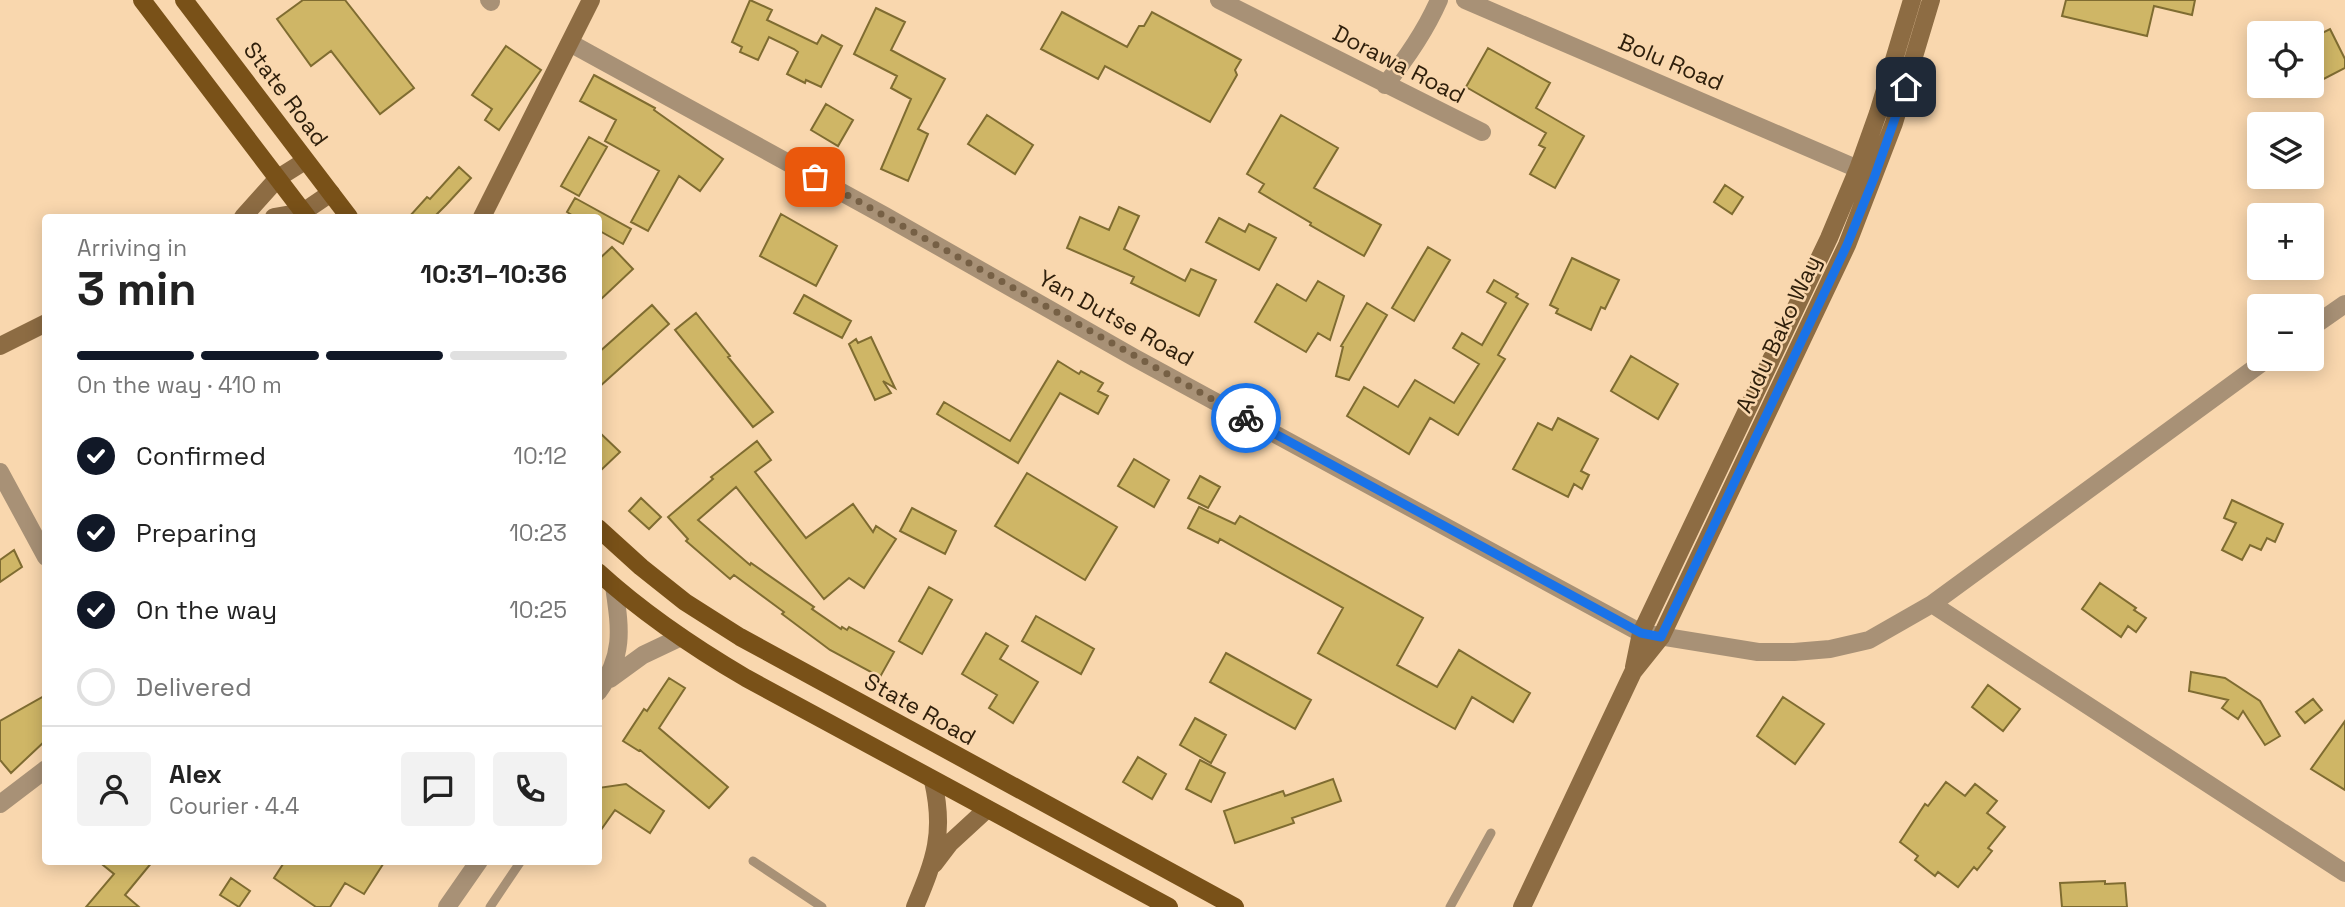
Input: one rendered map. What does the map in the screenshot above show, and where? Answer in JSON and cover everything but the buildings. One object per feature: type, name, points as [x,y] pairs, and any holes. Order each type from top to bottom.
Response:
[{"type":"main road","points":[[142,0],[304,214]]},
{"type":"main road","name":"State Road","points":[[184,0],[347,214]]},
{"type":"main road","points":[[484,214],[591,0]]},
{"type":"main road","name":"Audu Bako Way","points":[[1633,672],[1641,633],[1778,349],[1858,169],[1912,0]]},
{"type":"main road","name":"Audu Bako Way","points":[[1522,905],[1633,672],[1661,637],[1847,245],[1894,122],[1931,0]]},
{"type":"main road","points":[[246,214],[278,178],[305,161]]},
{"type":"main road","points":[[306,214],[331,193]]},
{"type":"main road","points":[[0,346],[42,325]]},
{"type":"main road","name":"State Road","points":[[602,532],[685,602],[740,637],[1236,907]]},
{"type":"main road","points":[[602,576],[681,637],[746,678],[1169,907]]},
{"type":"main road","points":[[915,907],[930,870],[940,825],[933,781]]},
{"type":"main road","points":[[930,870],[950,843],[987,809]]},
{"type":"street","name":"Dorawa Road","points":[[1219,0],[1482,132]]},
{"type":"street","points":[[1385,85],[1412,52],[1429,24],[1439,0]]},
{"type":"street","name":"Bolu Road","points":[[1465,0],[1858,169]]},
{"type":"street","name":"Yan Dutse Road","points":[[570,43],[873,209],[1135,358],[1641,633],[1661,637],[1758,652],[1830,649],[1869,640],[1932,604],[2251,371]]},
{"type":"street","points":[[2324,319],[2345,304]]},
{"type":"street","points":[[0,472],[42,550]]},
{"type":"street","points":[[602,686],[615,664],[619,646],[620,625],[614,586]]},
{"type":"street","points":[[1932,604],[2345,873]]},
{"type":"street","points":[[602,687],[643,655],[681,637]]},
{"type":"street","points":[[0,804],[42,772]]},
{"type":"street","points":[[447,907],[476,865]]},
{"type":"lane","points":[[1450,907],[1491,833]]},
{"type":"lane","points":[[752,861],[822,907]]},
{"type":"lane","points":[[490,907],[518,865]]},
{"type":"way so far","points":[[815,177],[1246,418]]},
{"type":"route","points":[[1246,418],[1641,633],[1661,637],[1847,245],[1906,87]]}]
